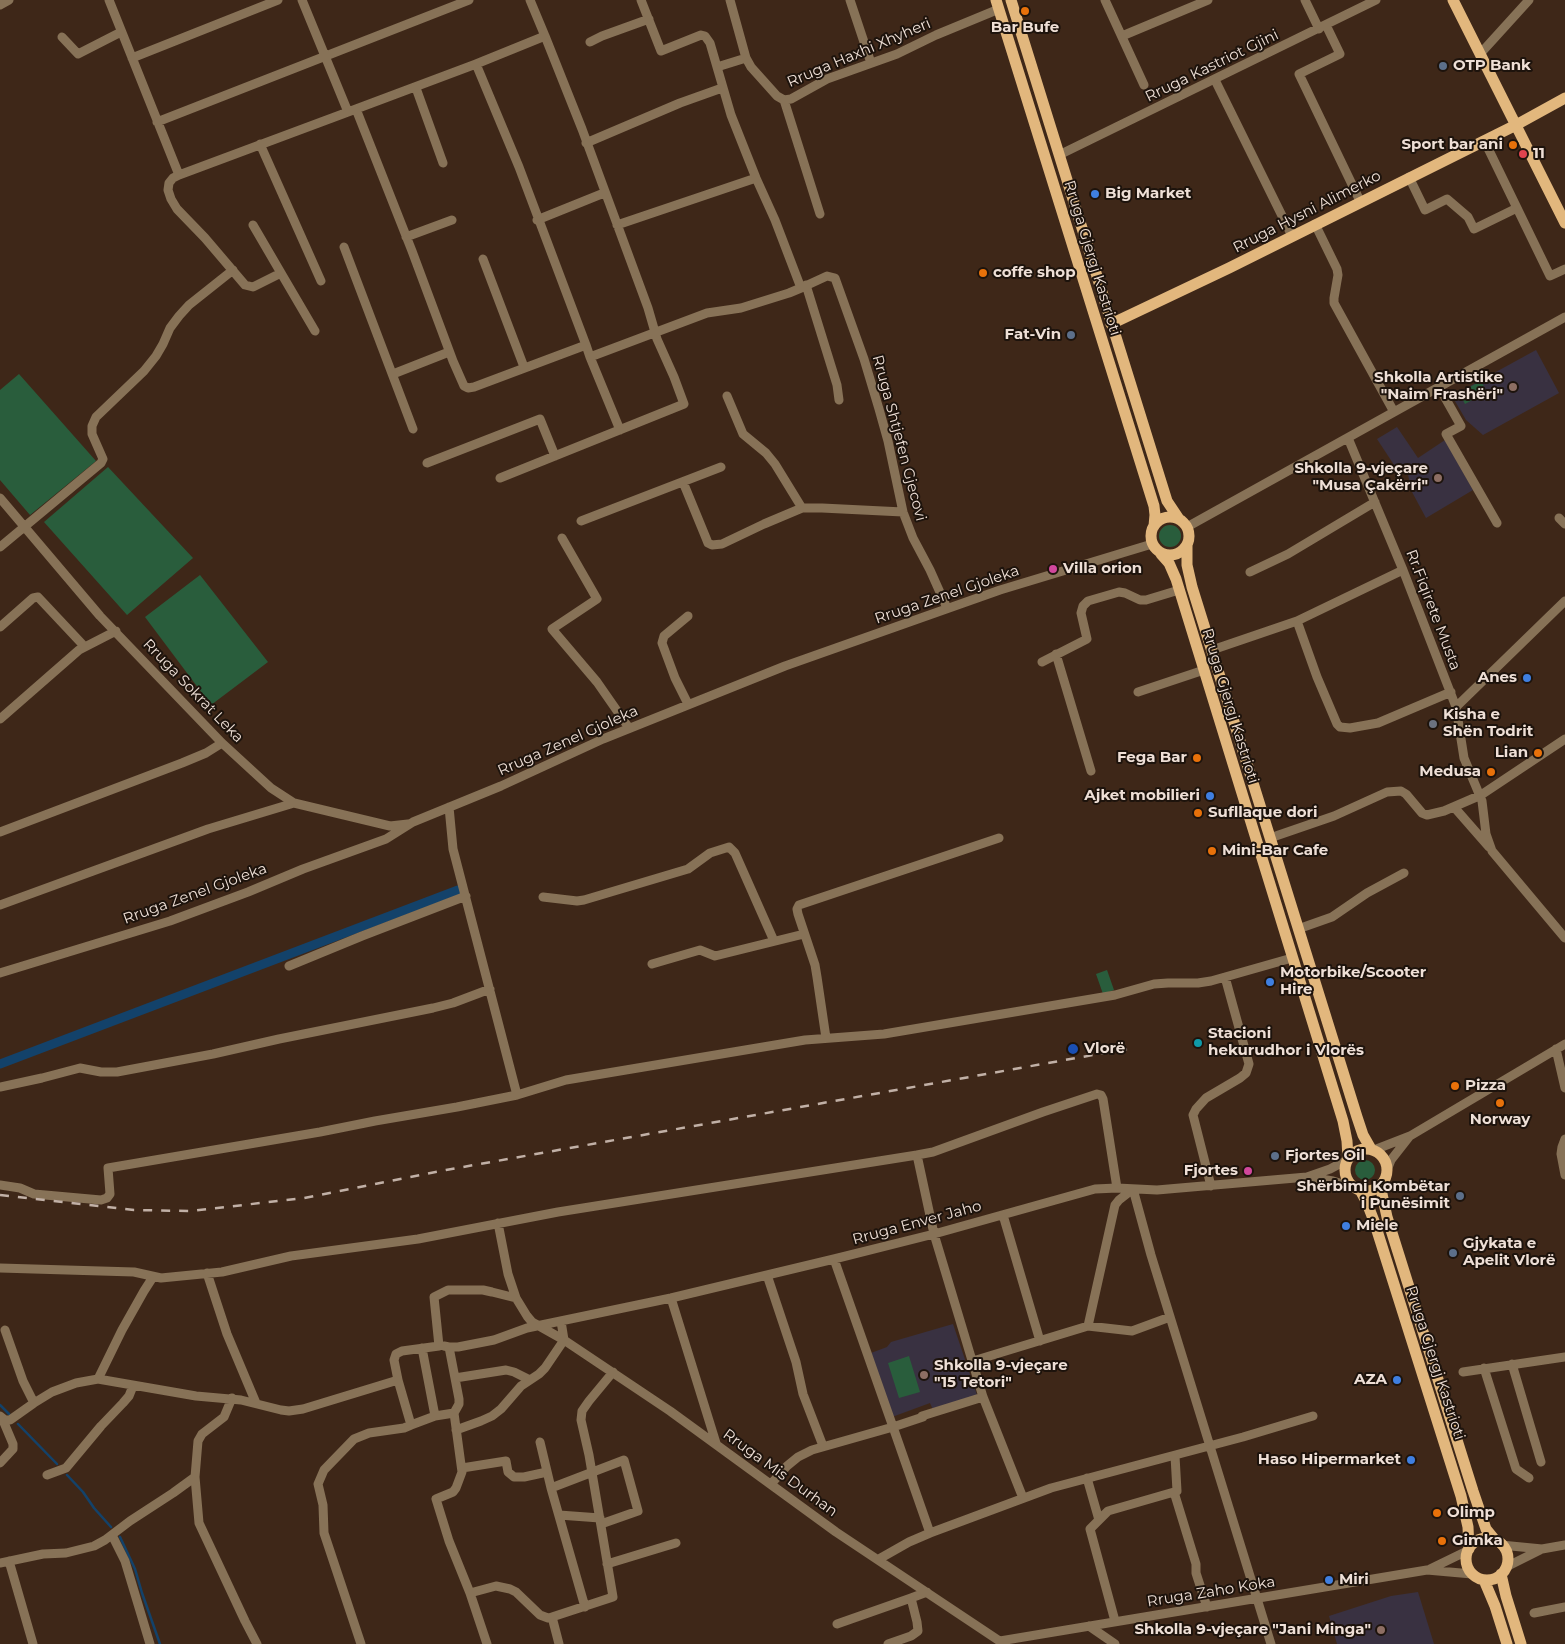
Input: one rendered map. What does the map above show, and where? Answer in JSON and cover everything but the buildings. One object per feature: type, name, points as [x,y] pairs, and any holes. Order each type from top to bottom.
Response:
[{"type":"main road","name":"Rruga Gjergj Kastrioti","points":[[1011,0],[1167,501],[1183,523]]},
{"type":"main road","points":[[1453,0],[1565,223]]},
{"type":"main road","name":"Rruga Gjergj Kastrioti","points":[[997,5],[1154,506],[1154,526]]},
{"type":"main road","name":"Rruga Hysni Alimerko","points":[[1111,324],[1229,268],[1360,201],[1516,125],[1565,98]]},
{"type":"main road","points":[[1168,517],[1183,523],[1189,539],[1187,546],[1175,555],[1161,554],[1152,544],[1151,538],[1154,526],[1158,521],[1168,517]]},
{"type":"main road","name":"Rruga Gjergj Kastrioti","points":[[1187,546],[1189,575],[1357,1117],[1363,1135],[1372,1150]]},
{"type":"main road","name":"Rruga Gjergj Kastrioti","points":[[1161,554],[1173,570],[1343,1121],[1347,1141],[1347,1159]]},
{"type":"main road","points":[[1358,1150],[1372,1150],[1378,1153],[1384,1160],[1387,1170],[1386,1175],[1380,1185],[1371,1190],[1356,1188],[1350,1184],[1345,1175],[1344,1170],[1347,1159],[1358,1150]]},
{"type":"main road","name":"Rruga Gjergj Kastrioti","points":[[1380,1185],[1387,1217],[1473,1492],[1486,1529],[1498,1542]]},
{"type":"main road","name":"Rruga Gjergj Kastrioti","points":[[1356,1188],[1367,1204],[1374,1221],[1461,1496],[1468,1526],[1468,1550]]},
{"type":"main road","points":[[1503,1571],[1492,1580],[1475,1577],[1466,1563],[1468,1550],[1478,1540],[1486,1539],[1498,1542],[1507,1556],[1503,1571],[1506,1596],[1521,1644]]},
{"type":"main road","points":[[1484,1580],[1495,1606],[1507,1644]]},
{"type":"street","points":[[0,5],[9,0]]},
{"type":"street","points":[[109,0],[179,176]]},
{"type":"street","points":[[132,58],[278,0]]},
{"type":"street","points":[[302,0],[324,56],[352,111],[406,237],[449,352],[464,386],[474,388],[586,344]]},
{"type":"street","points":[[157,122],[469,0]]},
{"type":"street","points":[[500,478],[684,404],[530,0]]},
{"type":"street","points":[[641,0],[661,51],[697,36],[705,36],[710,44],[722,88],[756,178],[803,287],[834,376],[839,400]]},
{"type":"street","name":"Rruga Haxhi Xhyheri","points":[[730,0],[746,58],[758,77],[777,96],[784,100],[799,95],[827,79],[901,52],[997,5]]},
{"type":"street","points":[[850,0],[871,63]]},
{"type":"street","points":[[1105,0],[1144,85]]},
{"type":"street","points":[[1122,36],[1208,0]]},
{"type":"street","points":[[1305,0],[1340,54],[1299,74],[1360,201]]},
{"type":"street","points":[[1480,54],[1529,0]]},
{"type":"street","name":"Rruga Kastriot Gjini","points":[[1059,155],[1323,27],[1372,1]]},
{"type":"street","points":[[590,42],[649,19]]},
{"type":"street","points":[[62,37],[78,54],[122,32]]},
{"type":"street","points":[[281,273],[253,287],[248,287],[227,275],[170,199],[169,183],[173,178],[260,144],[416,88],[545,36]]},
{"type":"street","points":[[717,67],[746,58]]},
{"type":"street","points":[[476,64],[620,430]]},
{"type":"street","points":[[1215,80],[1292,236]]},
{"type":"street","points":[[416,88],[443,163]]},
{"type":"street","points":[[586,143],[680,103],[722,88]]},
{"type":"street","points":[[784,100],[820,214]]},
{"type":"street","points":[[1484,140],[1550,276],[1565,269]]},
{"type":"street","points":[[260,144],[321,281]]},
{"type":"street","points":[[1409,177],[1425,210],[1447,199],[1468,217],[1474,229],[1517,208]]},
{"type":"street","points":[[617,225],[756,178]]},
{"type":"street","points":[[538,220],[604,193]]},
{"type":"street","points":[[406,237],[452,220]]},
{"type":"street","points":[[1315,224],[1337,269],[1338,275],[1334,303],[1394,412]]},
{"type":"street","points":[[253,225],[315,331]]},
{"type":"street","points":[[344,247],[413,429]]},
{"type":"street","points":[[483,259],[524,367]]},
{"type":"street","points":[[0,547],[101,463],[103,459],[93,441],[92,434],[92,426],[96,418],[144,371],[156,356],[170,328],[189,305],[227,275]]},
{"type":"street","name":"Rruga Shtjefen Gjecovi","points":[[803,287],[827,276],[835,278],[864,359],[879,409],[888,441],[903,512],[912,538],[930,570],[947,608]]},
{"type":"street","points":[[590,356],[707,313],[748,307],[803,287]]},
{"type":"street","points":[[1183,523],[1348,438],[1565,317]]},
{"type":"street","points":[[392,374],[449,352]]},
{"type":"street","points":[[1439,387],[1461,426],[1446,434],[1497,523]]},
{"type":"street","points":[[727,396],[743,434],[771,459],[802,508]]},
{"type":"street","points":[[427,464],[540,419],[555,456]]},
{"type":"street","name":"Rr.Fiqirete Musta","points":[[1348,438],[1403,570],[1456,707],[1464,758],[1484,808],[1486,834],[1492,851]]},
{"type":"street","points":[[580,521],[721,467]]},
{"type":"street","points":[[683,482],[708,543],[717,546],[802,508],[903,512]]},
{"type":"street","name":"Rruga Sokrat Leka","points":[[0,498],[95,610],[259,778],[294,803],[390,826],[413,822]]},
{"type":"street","points":[[1250,572],[1288,554],[1375,502]]},
{"type":"street","points":[[562,538],[597,599],[552,629],[597,682],[629,728]]},
{"type":"street","name":"Rruga Zenel Gjoleka","points":[[0,973],[170,921],[386,839],[413,822],[501,786],[629,728],[785,666],[947,608],[1152,544]]},
{"type":"street","points":[[1212,650],[1297,621],[1403,570]]},
{"type":"street","points":[[1042,662],[1088,639],[1081,613],[1088,601],[1119,592],[1140,600],[1146,600],[1179,590]]},
{"type":"street","points":[[0,626],[33,598],[38,597],[84,646]]},
{"type":"street","points":[[1456,707],[1565,601]]},
{"type":"street","points":[[688,616],[664,636],[662,643],[672,671],[688,704]]},
{"type":"street","points":[[1297,621],[1317,677],[1340,727],[1350,728],[1378,723],[1450,692]]},
{"type":"street","points":[[0,719],[84,646],[116,631]]},
{"type":"street","points":[[1056,654],[1091,771]]},
{"type":"street","points":[[1138,692],[1204,670]]},
{"type":"street","points":[[1270,838],[1334,816],[1387,792],[1401,791],[1406,794],[1422,813],[1435,813],[1454,807],[1480,795],[1565,739]]},
{"type":"street","points":[[0,832],[182,763],[222,742]]},
{"type":"street","points":[[0,905],[208,829],[294,803]]},
{"type":"street","points":[[449,807],[453,849],[517,1095]]},
{"type":"street","points":[[1454,807],[1565,937]]},
{"type":"street","points":[[826,1038],[816,971],[797,909],[799,905],[999,838]]},
{"type":"street","points":[[542,897],[584,900],[688,869],[710,853],[729,848],[735,853],[774,941]]},
{"type":"street","points":[[1298,929],[1332,917],[1367,893],[1404,874]]},
{"type":"street","points":[[288,966],[466,896]]},
{"type":"street","points":[[652,964],[700,950],[715,956],[804,934]]},
{"type":"street","points":[[0,1185],[20,1188],[34,1194],[101,1200],[107,1198],[110,1194],[108,1168],[457,1108],[517,1095],[566,1080],[805,1040],[884,1034],[1115,996],[1154,984],[1198,983],[1292,958]]},
{"type":"street","points":[[1211,1186],[1194,1115],[1196,1109],[1206,1098],[1246,1073],[1249,1064],[1225,977]]},
{"type":"street","points":[[0,1087],[80,1068],[102,1072],[118,1072],[204,1056],[433,1008],[453,1003],[490,989]]},
{"type":"street","points":[[1372,1150],[1410,1136],[1565,1044]]},
{"type":"street","points":[[1556,1049],[1565,1088]]},
{"type":"street","points":[[0,1268],[134,1272],[153,1277],[170,1278],[238,1269],[291,1256],[418,1239],[558,1212],[933,1152],[1042,1112],[1098,1094],[1103,1099],[1117,1188]]},
{"type":"street","points":[[1387,1170],[1396,1152],[1410,1136]]},
{"type":"street","points":[[1565,1141],[1561,1154],[1565,1175]]},
{"type":"street","points":[[917,1155],[934,1234],[983,1397],[1023,1498]]},
{"type":"street","points":[[1307,1177],[1330,1169],[1347,1159]]},
{"type":"street","points":[[1307,1177],[1333,1181],[1356,1188]]},
{"type":"street","name":"Rruga Enver Jaho","points":[[398,1380],[394,1356],[399,1352],[439,1346],[458,1347],[494,1340],[527,1328],[671,1298],[934,1234],[1084,1192],[1106,1188],[1157,1190],[1307,1177]]},
{"type":"street","points":[[1088,1326],[1115,1205],[1133,1189],[1151,1255],[1272,1644]]},
{"type":"street","points":[[1004,1215],[1040,1340]]},
{"type":"street","name":"Rruga Mis Durhan","points":[[498,1223],[508,1274],[516,1298],[526,1316],[538,1326],[564,1340],[716,1443],[836,1532],[1002,1643]]},
{"type":"street","points":[[834,1259],[930,1533]]},
{"type":"street","points":[[206,1273],[227,1334],[256,1403]]},
{"type":"street","points":[[767,1275],[796,1362],[803,1394],[823,1446]]},
{"type":"street","points":[[98,1379],[118,1338],[153,1277]]},
{"type":"street","points":[[439,1346],[434,1297],[448,1290],[471,1289],[516,1298]]},
{"type":"street","points":[[671,1298],[716,1443]]},
{"type":"street","points":[[973,1361],[1088,1326],[1132,1331],[1170,1317]]},
{"type":"street","points":[[456,1430],[492,1416],[501,1409],[515,1391],[545,1368],[564,1340],[561,1321]]},
{"type":"street","points":[[5,1330],[34,1403]]},
{"type":"street","points":[[449,1347],[459,1404],[454,1413],[462,1468],[453,1492],[436,1499],[449,1541],[488,1644]]},
{"type":"street","points":[[422,1348],[435,1416]]},
{"type":"street","points":[[1463,1372],[1565,1357]]},
{"type":"street","points":[[1512,1364],[1541,1462]]},
{"type":"street","points":[[1484,1368],[1516,1469],[1529,1478]]},
{"type":"street","points":[[455,1378],[506,1370],[530,1380]]},
{"type":"street","points":[[470,1593],[496,1586],[510,1589],[516,1592],[540,1615],[548,1618],[613,1597],[581,1420],[582,1411],[612,1372]]},
{"type":"street","points":[[1,1417],[8,1420],[13,1419],[34,1403],[64,1386],[98,1379],[196,1396],[232,1398],[281,1410],[297,1410],[398,1380],[411,1425]]},
{"type":"street","points":[[47,1475],[66,1468],[129,1396],[133,1386]]},
{"type":"street","points":[[771,1484],[787,1466],[798,1457],[812,1450],[893,1427],[983,1397]]},
{"type":"street","points":[[232,1398],[224,1417],[202,1434],[198,1441],[196,1477],[199,1523],[257,1644]]},
{"type":"street","points":[[361,1644],[324,1533],[323,1505],[318,1484],[324,1470],[354,1440],[369,1433],[398,1429],[435,1416],[454,1413]]},
{"type":"street","points":[[879,1560],[909,1542],[1023,1498],[1087,1478],[1175,1456],[1313,1416]]},
{"type":"street","points":[[0,1463],[13,1449],[13,1444],[1,1417]]},
{"type":"street","points":[[540,1442],[585,1607]]},
{"type":"street","points":[[1115,1621],[1090,1529],[1108,1511],[1178,1491],[1175,1456]]},
{"type":"street","points":[[551,1488],[624,1460],[638,1511],[600,1521],[559,1515]]},
{"type":"street","points":[[462,1468],[506,1461],[508,1472],[514,1477],[518,1478],[547,1472]]},
{"type":"street","points":[[33,1644],[5,1562],[43,1554],[81,1550],[94,1546],[196,1477]]},
{"type":"street","points":[[1087,1478],[1099,1520]]},
{"type":"street","points":[[1174,1492],[1207,1607]]},
{"type":"street","points":[[112,1535],[125,1562],[150,1644]]},
{"type":"street","points":[[1498,1542],[1542,1549],[1565,1545]]},
{"type":"street","points":[[608,1564],[676,1543]]},
{"type":"street","points":[[1503,1571],[1542,1549]]},
{"type":"street","points":[[1427,1570],[1468,1550]]},
{"type":"street","points":[[1427,1570],[1472,1574]]},
{"type":"street","name":"Rruga Zaho Koka","points":[[1002,1643],[1115,1621],[1427,1570]]},
{"type":"street","points":[[837,1624],[927,1592]]},
{"type":"street","points":[[888,1644],[918,1632],[918,1622],[912,1598]]},
{"type":"street","points":[[1534,1614],[1565,1606]]},
{"type":"street","points":[[552,1618],[559,1644]]},
{"type":"street","points":[[1089,1626],[1115,1644]]},
{"type":"shaded area","name":"Shkolla Artistike \"Naim Frashëri\"","points":[[1536,350],[1559,393],[1483,435],[1466,420],[1452,396]]},
{"type":"shaded area","name":"Shkolla 9-vjeçare \"Musa Çakërri\"","points":[[1397,427],[1418,458],[1445,440],[1473,490],[1426,518],[1412,492],[1406,466],[1398,471],[1377,439]]},
{"type":"shaded area","name":"Shkolla 9-vjeçare \"15 Tetori\"","points":[[953,1324],[978,1398],[934,1412],[930,1403],[892,1417],[871,1353],[887,1347],[891,1342]]},
{"type":"shaded area","name":"Shkolla 9-vjeçare \"Jani Minga\"","points":[[1418,1592],[1434,1644],[1337,1644],[1329,1616],[1391,1596]]},
{"type":"green space","points":[[19,374],[96,461],[30,515],[0,480],[0,390]]},
{"type":"green space","points":[[1481,381],[1487,392],[1465,404],[1459,393]]},
{"type":"green space","points":[[108,467],[193,558],[127,615],[44,522]]},
{"type":"green space","points":[[1170,525],[1178,528],[1181,536],[1178,544],[1170,547],[1162,544],[1159,536],[1162,528]]},
{"type":"green space","points":[[200,575],[268,662],[211,705],[145,617]]},
{"type":"green space","points":[[1107,970],[1114,990],[1103,994],[1096,974]]},
{"type":"green space","points":[[1361,1160],[1369,1160],[1375,1166],[1375,1174],[1369,1180],[1361,1180],[1355,1174],[1355,1166]]},
{"type":"green space","points":[[909,1356],[920,1392],[899,1398],[888,1363]]},
{"type":"waterway","points":[[0,1064],[458,890]]},
{"type":"waterway","points":[[0,1405],[9,1414]]},
{"type":"waterway","points":[[18,1424],[57,1464]]},
{"type":"waterway","points":[[67,1475],[111,1527]]},
{"type":"waterway","points":[[120,1537],[135,1569],[160,1644]]},
{"type":"railway","points":[[0,1195],[134,1210],[191,1211],[304,1198],[446,1170],[1127,1049]]},
{"type":"place","name":"Bar Bufe","points":[[1025,11]]},
{"type":"place","name":"OTP Bank","points":[[1443,66]]},
{"type":"place","name":"Sport bar ani","points":[[1513,145]]},
{"type":"place","name":"11","points":[[1523,154]]},
{"type":"place","name":"Big Market","points":[[1095,194]]},
{"type":"place","name":"coffe shop","points":[[983,273]]},
{"type":"place","name":"Fat-Vin","points":[[1071,335]]},
{"type":"place","name":"Shkolla Artistike \"Naim Frashëri\"","points":[[1513,387]]},
{"type":"place","name":"Shkolla 9-vjeçare \"Musa Çakërri\"","points":[[1438,478]]},
{"type":"place","name":"Villa orion","points":[[1053,569]]},
{"type":"place","name":"Anes","points":[[1527,678]]},
{"type":"place","name":"Kisha e Shën Todrit","points":[[1433,724]]},
{"type":"place","name":"Lian","points":[[1538,753]]},
{"type":"place","name":"Fega Bar","points":[[1197,758]]},
{"type":"place","name":"Medusa","points":[[1491,772]]},
{"type":"place","name":"Ajket mobilieri","points":[[1210,796]]},
{"type":"place","name":"Sufllaque dori","points":[[1198,813]]},
{"type":"place","name":"Mini-Bar Cafe","points":[[1212,851]]},
{"type":"place","name":"Motorbike/Scooter Hire","points":[[1270,982]]},
{"type":"place","name":"Stacioni hekurudhor i Vlorës","points":[[1198,1043]]},
{"type":"place","name":"Vlorë","points":[[1073,1049]]},
{"type":"place","name":"Pizza","points":[[1455,1086]]},
{"type":"place","name":"Norway","points":[[1500,1103]]},
{"type":"place","name":"Fjortes Oil","points":[[1275,1156]]},
{"type":"place","name":"Fjortes","points":[[1248,1171]]},
{"type":"place","name":"Shërbimi Kombëtar i Punësimit","points":[[1460,1196]]},
{"type":"place","name":"Miele","points":[[1346,1226]]},
{"type":"place","name":"Gjykata e Apelit Vlorë","points":[[1453,1253]]},
{"type":"place","name":"Shkolla 9-vjeçare \"15 Tetori\"","points":[[924,1375]]},
{"type":"place","name":"AZA","points":[[1397,1380]]},
{"type":"place","name":"Haso Hipermarket","points":[[1411,1460]]},
{"type":"place","name":"Olimp","points":[[1437,1513]]},
{"type":"place","name":"Gimka","points":[[1442,1541]]},
{"type":"place","name":"Miri","points":[[1329,1580]]},
{"type":"place","name":"Shkolla 9-vjeçare \"Jani Minga\"","points":[[1381,1630]]}]
